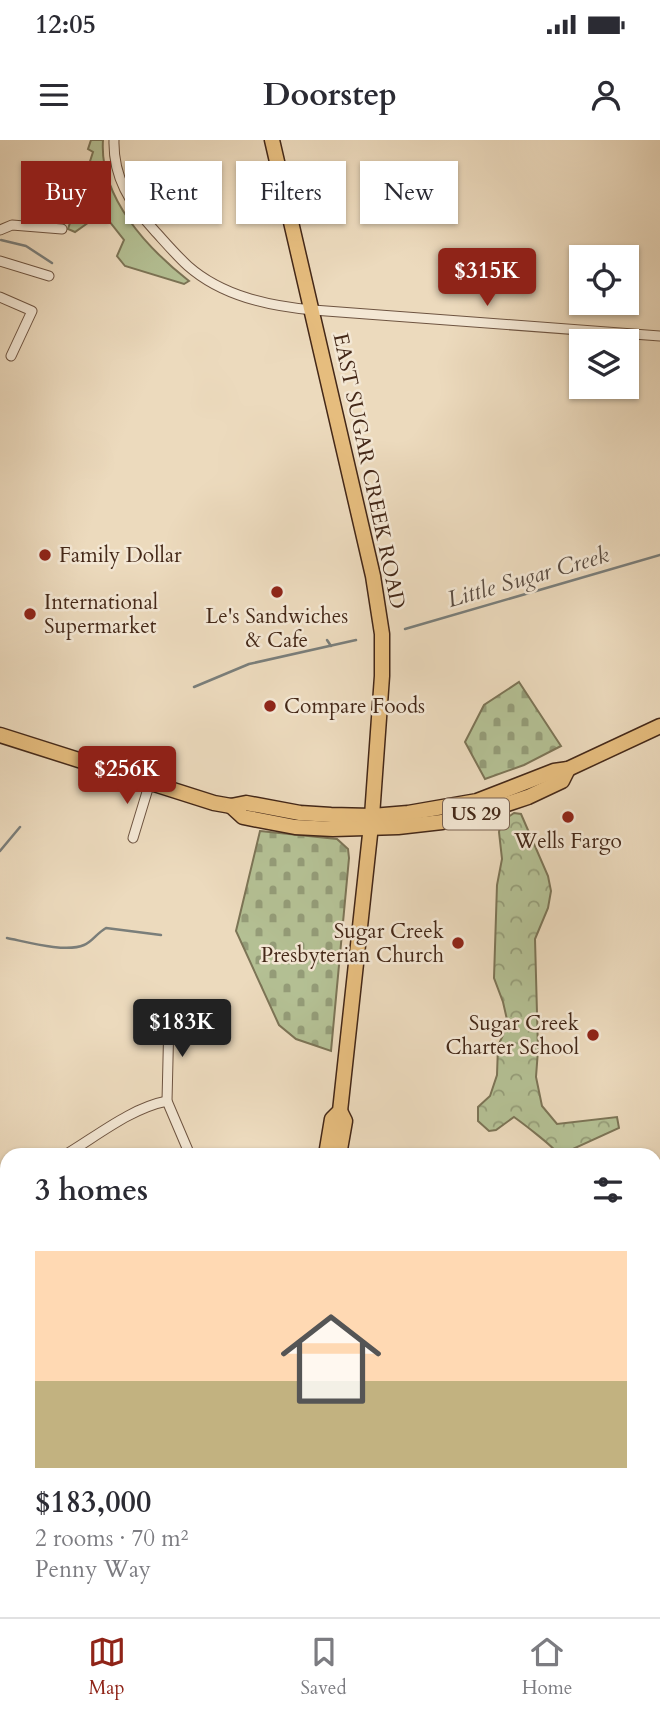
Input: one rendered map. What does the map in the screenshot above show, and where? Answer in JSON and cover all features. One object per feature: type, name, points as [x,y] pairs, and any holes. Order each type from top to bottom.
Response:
[{"type":"main road","name":"EAST SUGAR CREEK ROAD","points":[[272,140],[313,310],[379,610],[382,677],[371,822],[340,1111]]},
{"type":"main road","name":"US 29","points":[[0,735],[214,803],[231,806],[246,803],[371,822],[430,824],[486,811],[528,797],[562,780],[568,769],[660,726]]},
{"type":"main road","points":[[327,1148],[332,1119],[340,1111],[345,1121],[340,1148]]},
{"type":"street","points":[[114,140],[117,174],[131,203],[187,265],[200,275],[242,296],[277,306],[313,310],[660,336]]},
{"type":"street","points":[[0,230],[12,225],[62,229]]},
{"type":"street","points":[[0,261],[48,276]]},
{"type":"street","points":[[0,297],[32,311],[10,356]]},
{"type":"street","points":[[133,838],[150,782]]},
{"type":"street","points":[[169,1018],[167,1101],[187,1148]]},
{"type":"street","points":[[77,1148],[138,1111],[167,1101]]},
{"type":"green space","points":[[91,140],[103,140],[104,161],[90,161],[93,152],[88,149]]},
{"type":"green space","points":[[111,186],[125,213],[125,224],[133,224],[157,253],[189,281],[184,284],[125,266],[117,256],[124,240],[111,224]]},
{"type":"green space","points":[[70,224],[86,224],[75,232],[68,229]]},
{"type":"green space","points":[[519,682],[561,746],[524,765],[485,779],[465,742],[484,705]]},
{"type":"green space","points":[[514,813],[521,814],[548,876],[551,891],[548,908],[535,939],[538,1050],[536,1077],[542,1106],[557,1124],[617,1117],[619,1128],[575,1148],[552,1148],[514,1117],[496,1130],[489,1131],[478,1121],[478,1107],[490,1096],[497,1075],[498,1046],[508,1024],[494,978],[497,885],[502,859],[499,832],[501,822]]},
{"type":"green space","points":[[260,831],[337,839],[348,849],[331,1051],[296,1039],[279,1025],[236,931]]},
{"type":"waterway","points":[[1,240],[26,246],[52,263]]},
{"type":"waterway","name":"Little Sugar Creek","points":[[405,629],[660,555]]},
{"type":"waterway","name":"Little Sugar Creek","points":[[327,640],[331,646]]},
{"type":"waterway","name":"Little Sugar Creek","points":[[194,687],[249,664],[356,640]]},
{"type":"waterway","name":"Little Sugar Creek","points":[[0,851],[20,827]]},
{"type":"waterway","points":[[7,938],[67,948],[87,944],[106,928],[161,935]]},
{"type":"place","name":"Family Dollar","points":[[45,555]]},
{"type":"place","name":"Le's Sandwiches & Cafe","points":[[277,592]]},
{"type":"place","name":"International Supermarket","points":[[30,614]]},
{"type":"place","name":"Compare Foods","points":[[270,706]]},
{"type":"place","name":"Wells Fargo","points":[[568,817]]},
{"type":"place","name":"Sugar Creek Presbyterian Church","points":[[458,943]]},
{"type":"place","name":"Sugar Creek Charter School","points":[[593,1035]]}]
